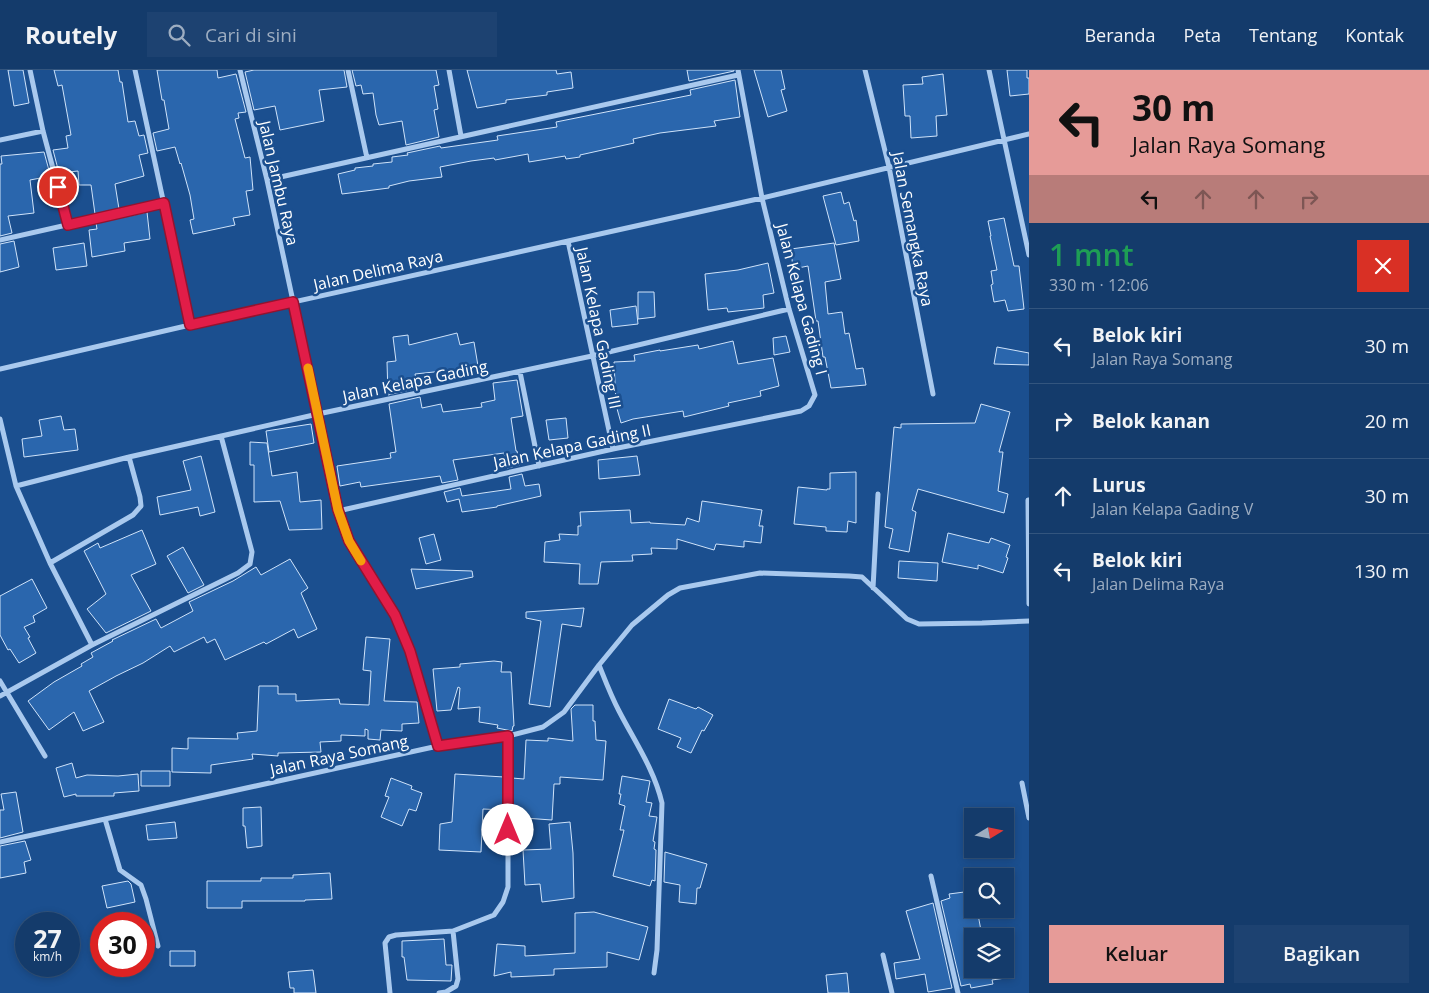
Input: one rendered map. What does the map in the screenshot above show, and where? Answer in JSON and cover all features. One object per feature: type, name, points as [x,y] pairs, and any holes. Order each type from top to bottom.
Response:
[{"type":"street","points":[[30,70],[43,131],[68,225]]},
{"type":"street","points":[[135,70],[190,325]]},
{"type":"street","name":"Jalan Jambu Raya","points":[[240,70],[267,180],[338,510],[349,541],[392,609],[410,651],[438,746]]},
{"type":"street","points":[[348,70],[367,158]]},
{"type":"street","points":[[449,70],[462,136]]},
{"type":"street","name":"Jalan Semangka Raya","points":[[865,70],[889,167],[933,394]]},
{"type":"street","points":[[989,70],[1029,255]]},
{"type":"street","points":[[267,180],[738,72]]},
{"type":"street","name":"Jalan Kelapa Gading I","points":[[738,72],[762,198],[789,309],[815,395],[809,406]]},
{"type":"street","points":[[0,140],[43,131]]},
{"type":"street","name":"Jalan Delima Raya","points":[[0,369],[762,198],[1029,134]]},
{"type":"street","points":[[0,240],[164,203]]},
{"type":"street","name":"Jalan Kelapa Gading III","points":[[568,240],[612,449]]},
{"type":"street","name":"Jalan Kelapa Gading","points":[[16,486],[129,457],[318,414],[592,356],[789,309]]},
{"type":"street","points":[[520,372],[539,466]]},
{"type":"street","name":"Jalan Kelapa Gading II","points":[[338,510],[612,449],[801,410],[809,406]]},
{"type":"street","points":[[0,419],[16,486],[50,563],[92,645]]},
{"type":"street","points":[[0,696],[92,645],[238,573],[250,564],[252,552],[221,436]]},
{"type":"street","points":[[50,563],[133,515],[141,506],[129,457]]},
{"type":"street","points":[[873,588],[878,494]]},
{"type":"street","points":[[1028,500],[1029,604]]},
{"type":"street","name":"Jalan Raya Somang","points":[[0,842],[438,746],[508,736],[543,728],[564,712],[599,664],[632,625],[668,595],[680,588],[760,573],[862,577],[907,620],[918,624],[1029,621]]},
{"type":"street","points":[[599,664],[620,712],[652,771],[662,803],[657,950],[654,973]]},
{"type":"street","points":[[0,681],[46,756]]},
{"type":"street","points":[[390,993],[385,943],[389,937],[453,931],[494,915],[503,902],[508,887],[508,736]]},
{"type":"street","points":[[1022,783],[1029,818]]},
{"type":"street","points":[[105,819],[120,870],[141,885],[158,946]]},
{"type":"street","points":[[931,876],[958,993]]},
{"type":"street","points":[[439,993],[446,992],[456,986],[458,979],[453,931]]},
{"type":"street","points":[[883,955],[892,993]]},
{"type":"building","points":[[8,70],[23,70],[29,103],[14,106]]},
{"type":"building","points":[[54,70],[118,70],[120,82],[122,82],[128,122],[135,121],[139,136],[144,135],[148,153],[139,155],[144,176],[115,184],[119,209],[95,214],[91,185],[79,185],[78,171],[59,173],[53,150],[68,148],[66,136],[71,135],[62,85],[58,86]]},
{"type":"building","points":[[157,70],[217,70],[218,78],[236,74],[246,112],[238,113],[239,118],[235,119],[245,158],[250,157],[253,190],[246,191],[250,215],[233,218],[235,225],[193,234],[190,220],[194,219],[190,195],[175,147],[157,151],[153,133],[169,129]]},
{"type":"building","points":[[254,70],[344,70],[347,87],[319,90],[324,121],[280,130],[275,106],[254,110],[245,72]]},
{"type":"building","points":[[352,70],[436,70],[439,85],[434,86],[438,109],[434,110],[439,137],[406,145],[402,121],[379,125],[373,93],[363,94],[361,85],[356,86]]},
{"type":"building","points":[[467,70],[556,70],[557,74],[571,72],[573,88],[547,92],[547,95],[506,100],[506,103],[477,108]]},
{"type":"building","points":[[687,70],[734,70],[734,71],[689,81]]},
{"type":"building","points":[[754,70],[781,70],[785,89],[781,90],[787,111],[768,117]]},
{"type":"building","points":[[1007,70],[1027,70],[1029,94],[1010,96]]},
{"type":"building","points":[[943,74],[947,115],[936,116],[937,136],[911,138],[910,116],[905,116],[903,85],[923,84],[922,77]]},
{"type":"building","points":[[735,80],[740,117],[714,121],[716,126],[660,133],[633,139],[634,143],[566,159],[565,156],[529,162],[528,154],[495,160],[494,158],[471,161],[440,167],[442,177],[409,181],[389,186],[389,188],[342,194],[338,174],[355,170],[355,168],[373,166],[373,164],[392,162],[392,157],[408,155],[407,153],[440,146],[441,148],[498,140],[497,136],[557,127],[556,122],[691,95],[690,90]]},
{"type":"building","points":[[44,152],[50,174],[46,174],[46,177],[30,180],[34,213],[8,216],[12,233],[0,236],[1,156]]},
{"type":"building","points":[[841,192],[844,204],[849,202],[854,221],[856,220],[859,241],[836,245],[823,196]]},
{"type":"building","points":[[147,212],[150,239],[124,243],[125,251],[92,257],[89,230],[97,229],[96,223]]},
{"type":"building","points":[[1004,218],[1014,266],[1019,266],[1024,309],[1008,311],[1005,300],[994,302],[991,271],[997,270],[988,221]]},
{"type":"building","points":[[14,241],[19,267],[0,272],[0,244]]},
{"type":"building","points":[[84,243],[87,266],[56,270],[53,248]]},
{"type":"building","points":[[834,243],[841,279],[825,282],[828,314],[842,312],[845,334],[849,333],[856,369],[863,368],[866,385],[831,388],[825,357],[823,357],[818,321],[816,321],[808,266],[793,269],[791,249]]},
{"type":"building","points":[[768,263],[774,293],[763,295],[764,308],[728,312],[727,308],[708,310],[705,274],[738,270]]},
{"type":"building","points":[[638,292],[654,292],[655,317],[638,319]]},
{"type":"building","points":[[636,306],[638,324],[612,327],[610,310]]},
{"type":"building","points":[[457,333],[460,345],[474,342],[478,366],[415,374],[418,388],[388,395],[387,362],[396,361],[393,337],[408,335],[409,345]]},
{"type":"building","points":[[786,336],[790,352],[774,355],[773,338]]},
{"type":"building","points":[[733,341],[738,364],[773,358],[779,386],[760,391],[761,396],[728,403],[729,406],[684,417],[683,411],[633,419],[621,423],[616,405],[614,362],[635,361],[634,355],[660,350],[698,345],[699,349]]},
{"type":"building","points":[[997,347],[1029,353],[1029,365],[994,364]]},
{"type":"building","points":[[517,380],[523,416],[511,418],[520,465],[507,468],[504,453],[453,460],[458,480],[442,483],[440,476],[361,487],[360,482],[340,486],[337,466],[391,458],[390,453],[396,452],[389,404],[420,397],[422,408],[441,404],[443,412],[482,407],[481,403],[495,400],[493,383]]},
{"type":"building","points":[[981,404],[1010,412],[999,452],[1003,452],[998,491],[1008,494],[1004,513],[918,489],[912,510],[916,512],[909,552],[889,548],[893,529],[885,527],[894,427],[901,428],[901,424],[975,423]]},
{"type":"building","points":[[61,416],[64,430],[75,429],[78,450],[24,457],[22,439],[42,436],[39,420]]},
{"type":"building","points":[[566,418],[568,438],[549,440],[546,420]]},
{"type":"building","points":[[311,424],[314,443],[269,452],[266,431]]},
{"type":"building","points":[[250,442],[267,443],[272,476],[297,472],[300,502],[321,500],[322,529],[289,530],[280,501],[254,502],[254,465],[250,465]]},
{"type":"building","points":[[201,456],[215,512],[200,516],[198,507],[160,515],[157,497],[191,490],[183,461]]},
{"type":"building","points":[[637,456],[640,475],[599,479],[598,460]]},
{"type":"building","points":[[856,472],[856,523],[848,521],[847,532],[826,531],[826,527],[794,524],[798,487],[827,490],[830,489],[830,473]]},
{"type":"building","points":[[522,474],[525,486],[539,484],[541,496],[497,507],[462,512],[459,499],[447,502],[444,492],[460,488],[462,496],[511,489],[509,477]]},
{"type":"building","points":[[702,501],[762,510],[759,526],[763,526],[761,543],[744,541],[744,547],[716,544],[714,550],[677,539],[677,549],[651,548],[652,554],[632,555],[633,561],[601,562],[598,584],[579,584],[580,564],[544,562],[545,542],[560,540],[559,534],[578,535],[578,526],[581,526],[580,512],[630,510],[631,523],[650,522],[685,525],[687,518],[699,522]]},
{"type":"building","points":[[142,530],[156,564],[131,575],[151,611],[106,633],[87,609],[106,594],[84,551],[98,543],[100,548]]},
{"type":"building","points":[[948,533],[989,543],[991,538],[1010,545],[1003,573],[978,565],[978,569],[942,562]]},
{"type":"building","points":[[434,534],[441,560],[426,564],[419,538]]},
{"type":"building","points":[[183,547],[204,585],[188,593],[167,556]]},
{"type":"building","points":[[290,559],[308,588],[301,593],[317,629],[298,638],[294,629],[266,644],[264,642],[225,660],[215,639],[207,643],[204,637],[174,652],[170,646],[143,663],[89,691],[104,722],[83,731],[74,712],[49,730],[28,701],[54,682],[82,666],[81,664],[93,657],[91,653],[112,640],[156,619],[161,628],[193,611],[189,602],[233,581],[256,567],[261,575]]},
{"type":"building","points":[[899,561],[938,563],[937,581],[898,578]]},
{"type":"building","points":[[411,569],[472,571],[473,577],[416,589]]},
{"type":"building","points":[[32,579],[47,608],[33,616],[35,622],[24,627],[36,653],[19,663],[10,649],[8,650],[0,635],[0,596]]},
{"type":"building","points":[[584,608],[581,627],[562,624],[550,707],[529,704],[541,621],[526,618],[526,612]]},
{"type":"building","points":[[366,637],[390,639],[384,701],[417,702],[419,723],[402,724],[402,731],[381,730],[380,740],[368,739],[368,730],[365,729],[365,736],[341,735],[341,741],[320,742],[321,752],[278,753],[278,756],[252,754],[253,759],[211,765],[211,773],[172,772],[172,748],[188,749],[188,738],[238,739],[237,733],[257,731],[259,686],[278,686],[278,694],[296,694],[296,701],[339,699],[340,704],[369,705],[371,671],[363,670]]},
{"type":"building","points":[[502,662],[501,672],[511,672],[514,726],[512,731],[497,728],[498,725],[479,722],[480,707],[458,709],[460,688],[458,687],[451,710],[437,711],[433,669],[460,667],[460,664]]},
{"type":"building","points":[[669,699],[696,709],[698,707],[713,715],[704,731],[702,730],[691,753],[677,747],[681,738],[658,729]]},
{"type":"building","points":[[575,705],[593,705],[596,740],[606,741],[603,780],[560,777],[560,784],[554,784],[552,820],[524,818],[525,811],[512,810],[512,778],[524,779],[526,740],[548,741],[548,738],[573,741],[571,709]]},
{"type":"building","points":[[72,763],[76,778],[87,775],[118,776],[138,774],[139,791],[114,793],[114,796],[76,796],[76,794],[64,797],[56,768]]},
{"type":"building","points":[[141,771],[170,771],[170,786],[141,786]]},
{"type":"building","points":[[455,774],[504,777],[504,810],[483,809],[481,852],[439,850],[440,824],[452,822]]},
{"type":"building","points":[[622,776],[650,781],[646,802],[652,803],[649,816],[657,817],[653,841],[655,842],[654,849],[656,850],[655,881],[652,880],[650,886],[613,876],[624,830],[620,830],[625,806],[619,804]]},
{"type":"building","points":[[391,778],[412,786],[411,789],[422,793],[416,811],[409,809],[402,826],[381,817],[389,797],[385,796]]},
{"type":"building","points":[[16,792],[23,832],[0,838],[0,810],[4,810],[1,794]]},
{"type":"building","points":[[261,807],[262,846],[247,848],[245,826],[243,826],[243,808]]},
{"type":"building","points":[[175,822],[177,838],[148,840],[146,825]]},
{"type":"building","points":[[570,822],[574,898],[542,902],[540,884],[525,885],[523,850],[551,849],[549,824]]},
{"type":"building","points":[[25,841],[31,860],[24,862],[26,873],[0,878],[0,846]]},
{"type":"building","points":[[665,852],[707,864],[700,888],[697,888],[696,904],[679,902],[680,885],[664,882]]},
{"type":"building","points":[[330,873],[332,899],[242,901],[242,908],[207,908],[207,881],[261,881],[261,878],[293,878],[293,875]]},
{"type":"building","points":[[128,881],[131,884],[135,902],[107,908],[102,886]]},
{"type":"building","points":[[964,892],[964,918],[979,918],[981,928],[964,928],[964,978],[1005,978],[992,980],[993,984],[971,988],[970,984],[961,986],[941,901],[950,898],[949,894]]},
{"type":"building","points":[[933,903],[952,988],[928,992],[925,974],[896,979],[894,963],[920,959],[906,911]]},
{"type":"building","points":[[594,912],[648,927],[639,960],[607,952],[607,967],[554,969],[554,975],[511,977],[511,972],[494,976],[497,944],[525,946],[525,956],[575,953],[575,913]]},
{"type":"building","points":[[444,939],[446,965],[452,965],[451,981],[407,980],[404,957],[402,957],[402,941]]},
{"type":"building","points":[[170,951],[195,951],[195,966],[170,966]]},
{"type":"building","points":[[313,970],[316,993],[294,993],[294,988],[290,988],[288,972]]},
{"type":"building","points":[[847,973],[849,993],[828,993],[826,975]]},
{"type":"slow traffic","points":[[308,368],[338,510],[349,541],[361,561]]},
{"type":"route","points":[[58,187],[68,225],[164,203],[190,325],[293,302],[338,510],[349,541],[395,615],[410,651],[438,746],[508,736],[508,830]]}]
